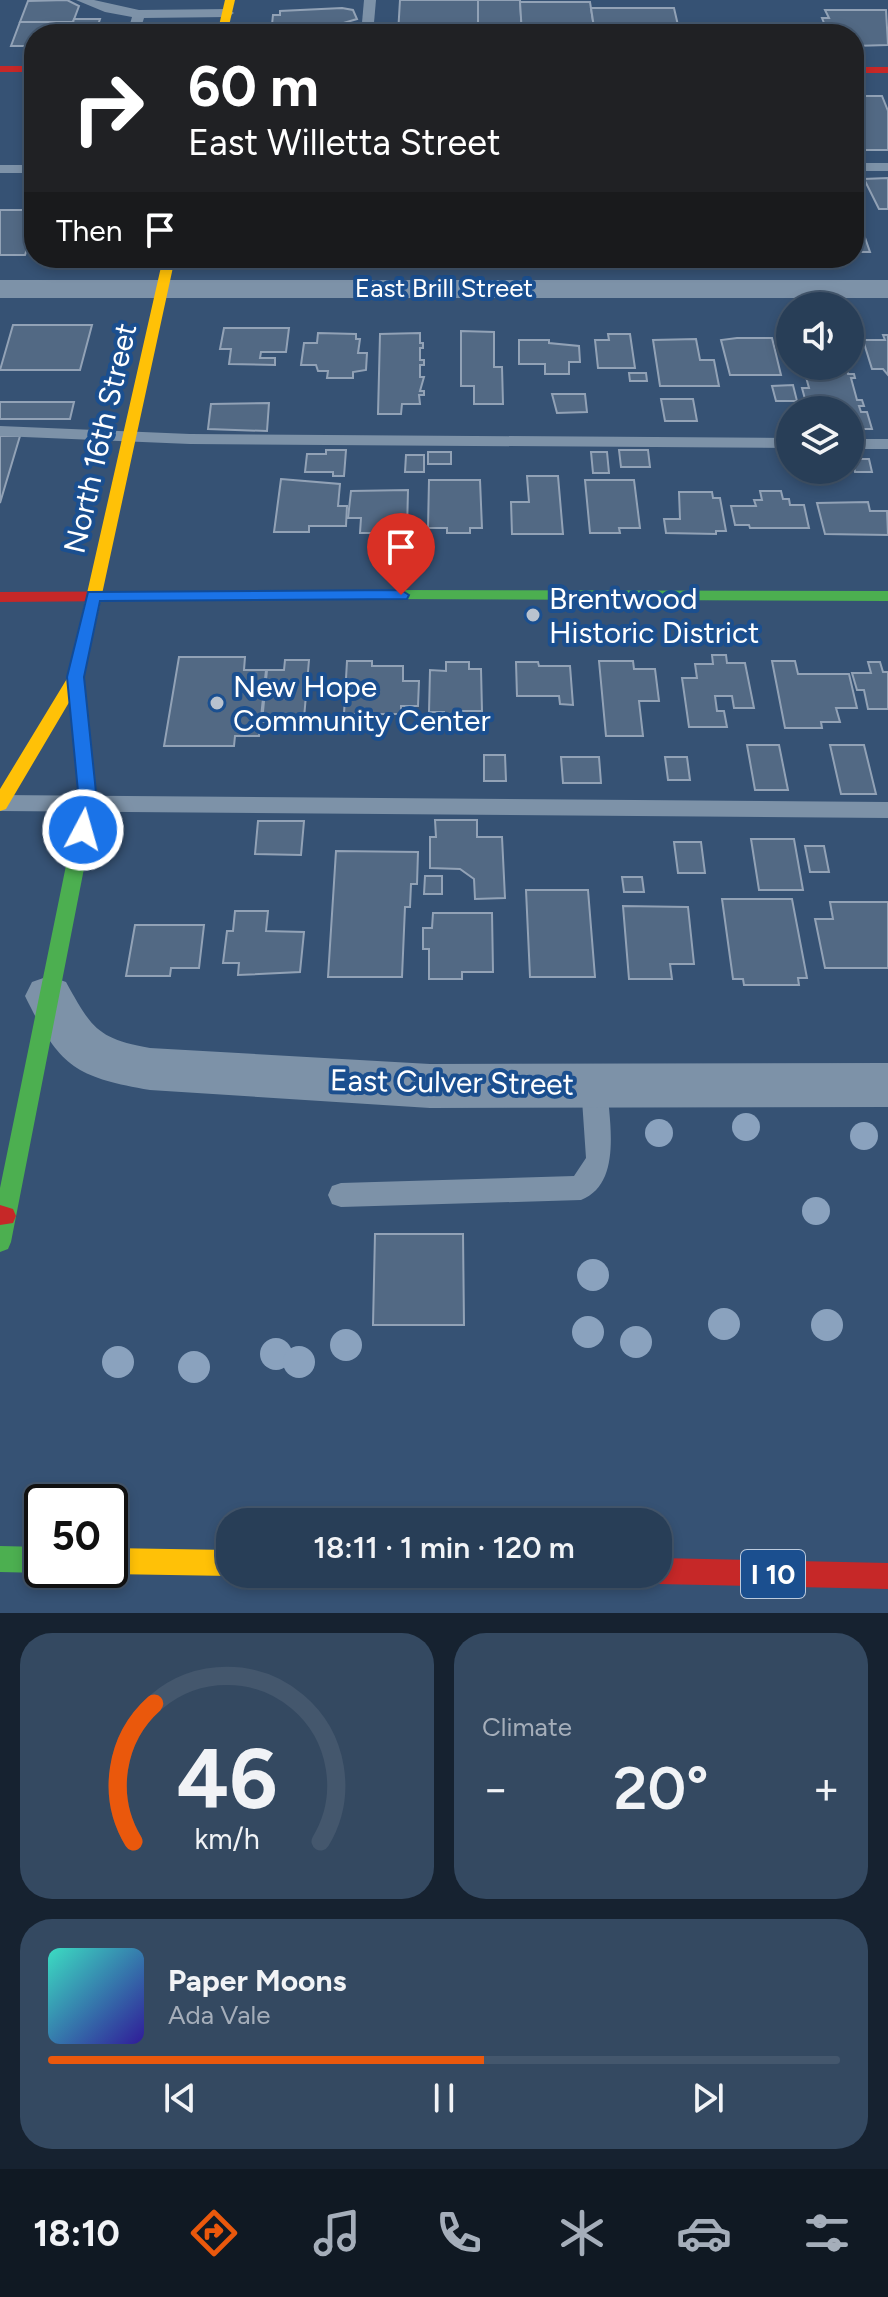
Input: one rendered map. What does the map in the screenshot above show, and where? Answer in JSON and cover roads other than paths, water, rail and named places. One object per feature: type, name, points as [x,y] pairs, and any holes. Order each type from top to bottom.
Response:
[{"type":"main road","points":[[0,69],[24,69]]},
{"type":"main road","points":[[864,70],[888,70]]},
{"type":"main road","name":"North 16th Street","points":[[0,1242],[88,802],[76,677],[167,268]]},
{"type":"main road","points":[[0,597],[888,596]]},
{"type":"main road","name":"North 16th Street","points":[[0,804],[76,677]]},
{"type":"main road","points":[[0,1559],[24,1560]]},
{"type":"main road","points":[[128,1561],[216,1563]]},
{"type":"main road","name":"I 10","points":[[672,1571],[888,1576]]},
{"type":"street","name":"East Brill Street","points":[[0,289],[888,289]]},
{"type":"street","name":"East Culver Street","points":[[49,996],[80,1048],[118,1064],[150,1069],[430,1086],[888,1085]]},
{"type":"lane","points":[[82,0],[139,14],[229,7]]},
{"type":"lane","points":[[368,24],[370,0]]},
{"type":"lane","points":[[136,24],[139,14]]},
{"type":"lane","points":[[864,167],[888,167]]},
{"type":"lane","points":[[0,169],[24,169]]},
{"type":"lane","points":[[0,431],[129,438],[776,443]]},
{"type":"lane","points":[[864,444],[888,444]]},
{"type":"lane","points":[[0,804],[88,802],[888,810]]},
{"type":"lane","points":[[341,1195],[581,1188],[599,1160],[594,1085]]},
{"type":"place","name":"Brentwood Historic District","points":[[533,615]]},
{"type":"place","name":"New Hope Community Center","points":[[217,703]]}]
